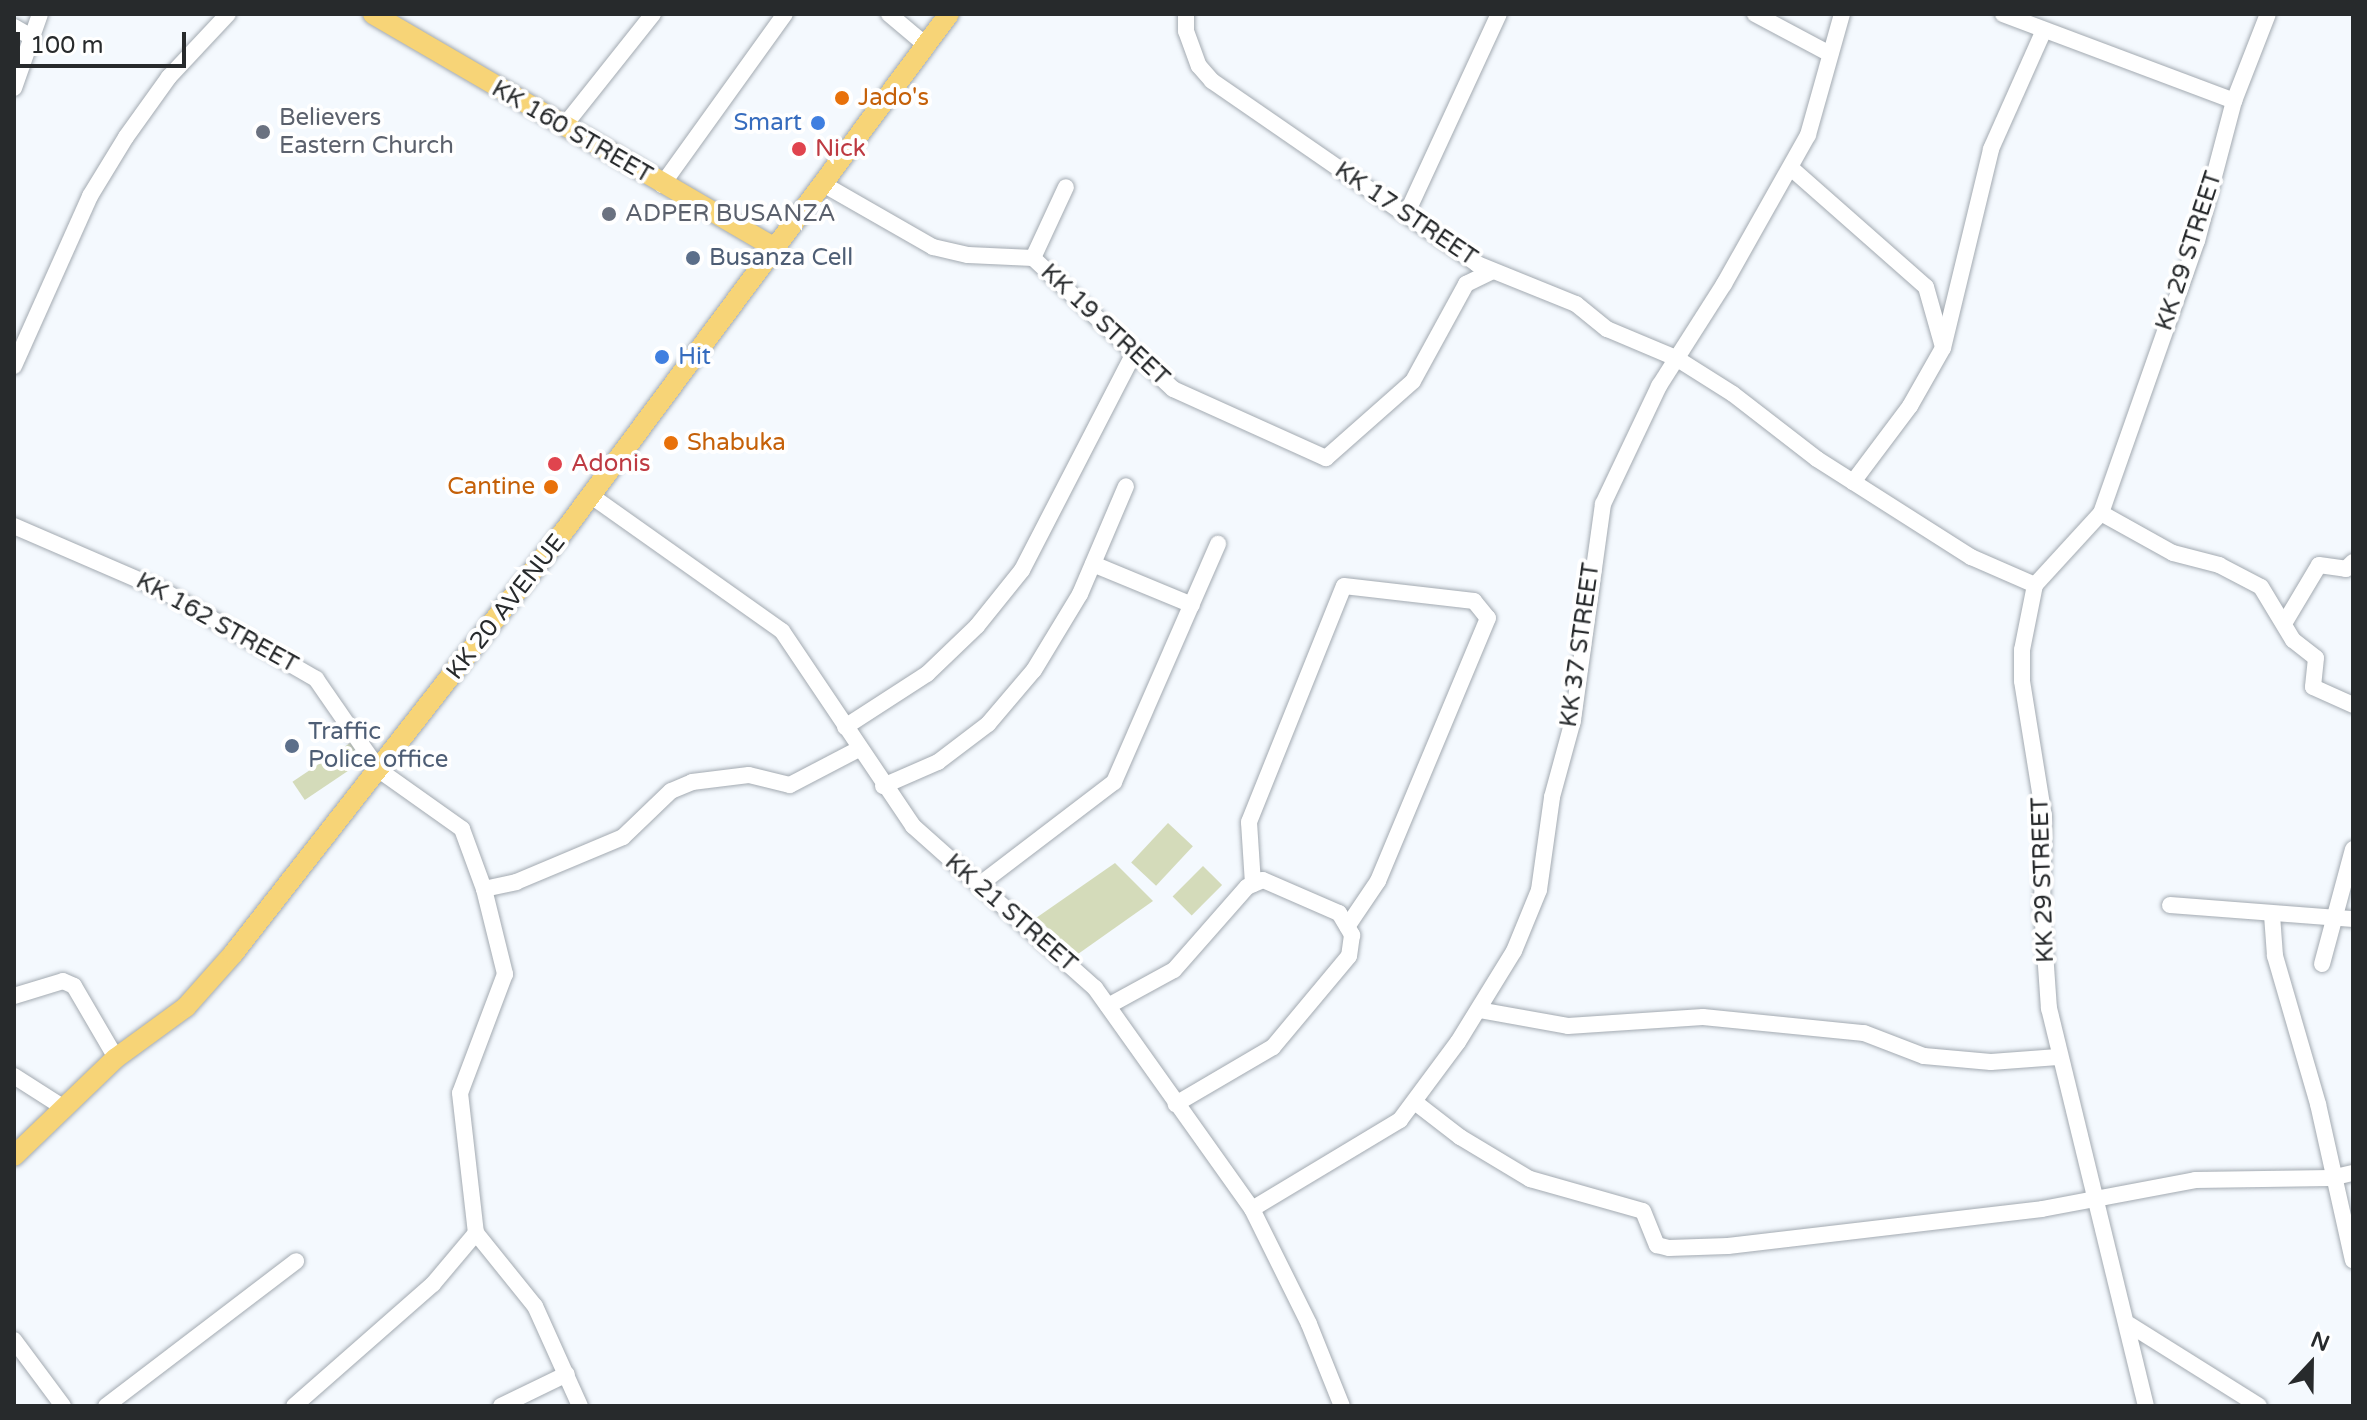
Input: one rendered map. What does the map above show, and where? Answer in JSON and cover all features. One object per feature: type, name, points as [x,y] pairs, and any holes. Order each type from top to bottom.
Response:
[{"type":"main road","name":"KK 160 STREET","points":[[373,14],[662,185],[774,247]]},
{"type":"main road","name":"KK 20 AVENUE","points":[[14,1156],[116,1058],[186,1007],[379,770],[590,495],[949,14]]},
{"type":"street","points":[[14,88],[40,14]]},
{"type":"street","points":[[14,366],[90,196],[126,137],[169,77],[228,14]]},
{"type":"street","points":[[564,126],[653,14]]},
{"type":"street","points":[[662,185],[785,14]]},
{"type":"street","points":[[889,14],[927,46]]},
{"type":"street","name":"KK 17 STREET","points":[[1186,14],[1186,31],[1199,66],[1212,81],[1406,215],[1491,272],[1576,304],[1607,329],[1676,358],[1853,482],[1971,557],[2035,585]]},
{"type":"street","points":[[1406,215],[1499,14]]},
{"type":"street","points":[[1755,14],[1830,54]]},
{"type":"street","name":"KK 37 STREET","points":[[1252,1209],[1386,1130],[1416,1103],[1479,1010],[1535,905],[1552,797],[1573,720],[1603,504],[1644,415],[1791,168],[1827,80],[1830,54],[1842,14]]},
{"type":"street","points":[[2003,14],[2234,101]]},
{"type":"street","name":"KK 29 STREET","points":[[2146,1406],[2130,1325],[2058,1057],[2042,909],[2044,817],[2022,681],[2022,650],[2035,585],[2101,513],[2197,241],[2234,101],[2268,14]]},
{"type":"street","points":[[14,27],[33,38]]},
{"type":"street","points":[[1853,482],[1910,406],[1943,348],[1991,149],[2044,30]]},
{"type":"street","points":[[1791,168],[1926,287],[1943,348]]},
{"type":"street","name":"KK 19 STREET","points":[[823,184],[933,247],[968,255],[1033,258],[1050,269],[1173,389],[1330,458],[1413,381],[1466,284],[1491,272]]},
{"type":"street","points":[[1033,258],[1066,187]]},
{"type":"street","points":[[845,727],[927,674],[977,626],[1022,570],[1134,353]]},
{"type":"street","points":[[883,786],[938,762],[988,724],[1034,670],[1093,564],[1126,486]]},
{"type":"street","name":"KK 21 STREET","points":[[590,495],[782,631],[883,786],[913,826],[1077,970],[1108,1006],[1252,1209],[1309,1324],[1342,1406]]},
{"type":"street","points":[[2101,513],[2173,553],[2246,577],[2267,592],[2293,640],[2316,658],[2313,687],[2353,705]]},
{"type":"street","name":"KK 162 STREET","points":[[14,526],[173,596],[316,679],[379,770]]},
{"type":"street","points":[[979,885],[1114,782],[1218,544]]},
{"type":"street","points":[[2285,622],[2319,565],[2346,569],[2353,562]]},
{"type":"street","points":[[1093,564],[1192,605]]},
{"type":"street","points":[[1253,884],[1249,822],[1344,586],[1474,601],[1488,618],[1378,881],[1347,927]]},
{"type":"street","points":[[484,889],[516,882],[623,837],[671,791],[692,782],[749,775],[790,785],[859,749]]},
{"type":"street","points":[[379,770],[455,820],[469,842],[484,889],[505,974],[460,1093],[476,1233],[535,1306],[580,1406]]},
{"type":"street","points":[[2322,964],[2332,917],[2353,851]]},
{"type":"street","points":[[1108,1006],[1174,970],[1253,884],[1263,880],[1339,913],[1352,935],[1349,956],[1273,1047],[1176,1104]]},
{"type":"street","points":[[2170,905],[2353,919]]},
{"type":"street","points":[[2272,915],[2275,956],[2318,1104],[2331,1178],[2353,1260]]},
{"type":"street","points":[[14,996],[63,981],[74,986],[116,1058]]},
{"type":"street","points":[[1479,1010],[1568,1026],[1703,1017],[1864,1033],[1924,1056],[1991,1062],[2058,1057]]},
{"type":"street","points":[[14,1076],[64,1108]]},
{"type":"street","points":[[1416,1103],[1460,1137],[1530,1179],[1643,1211],[1655,1241],[1663,1247],[1728,1246],[2097,1200],[2195,1180],[2331,1178],[2353,1173]]},
{"type":"street","points":[[294,1406],[433,1284],[476,1233]]},
{"type":"street","points":[[106,1406],[296,1261]]},
{"type":"street","points":[[2130,1325],[2259,1406]]},
{"type":"street","points":[[14,1340],[63,1406]]},
{"type":"street","points":[[501,1406],[567,1374]]},
{"type":"green space","points":[[353,741],[365,759],[305,800],[292,782]]},
{"type":"green space","points":[[1168,823],[1193,846],[1156,886],[1131,862]]},
{"type":"green space","points":[[1115,863],[1153,901],[1078,954],[1036,918]]},
{"type":"green space","points":[[1203,866],[1222,885],[1192,915],[1173,896]]},
{"type":"place","name":"Jado's","points":[[842,98]]},
{"type":"place","name":"Smart","points":[[818,123]]},
{"type":"place","name":"Believers Eastern Church","points":[[263,132]]},
{"type":"place","name":"Nick","points":[[799,149]]},
{"type":"place","name":"ADPER BUSANZA","points":[[609,214]]},
{"type":"place","name":"Busanza Cell","points":[[693,258]]},
{"type":"place","name":"Hit","points":[[662,357]]},
{"type":"place","name":"Shabuka","points":[[671,443]]},
{"type":"place","name":"Adonis","points":[[555,464]]},
{"type":"place","name":"Cantine","points":[[551,487]]},
{"type":"place","name":"Traffic Police office","points":[[292,746]]}]
